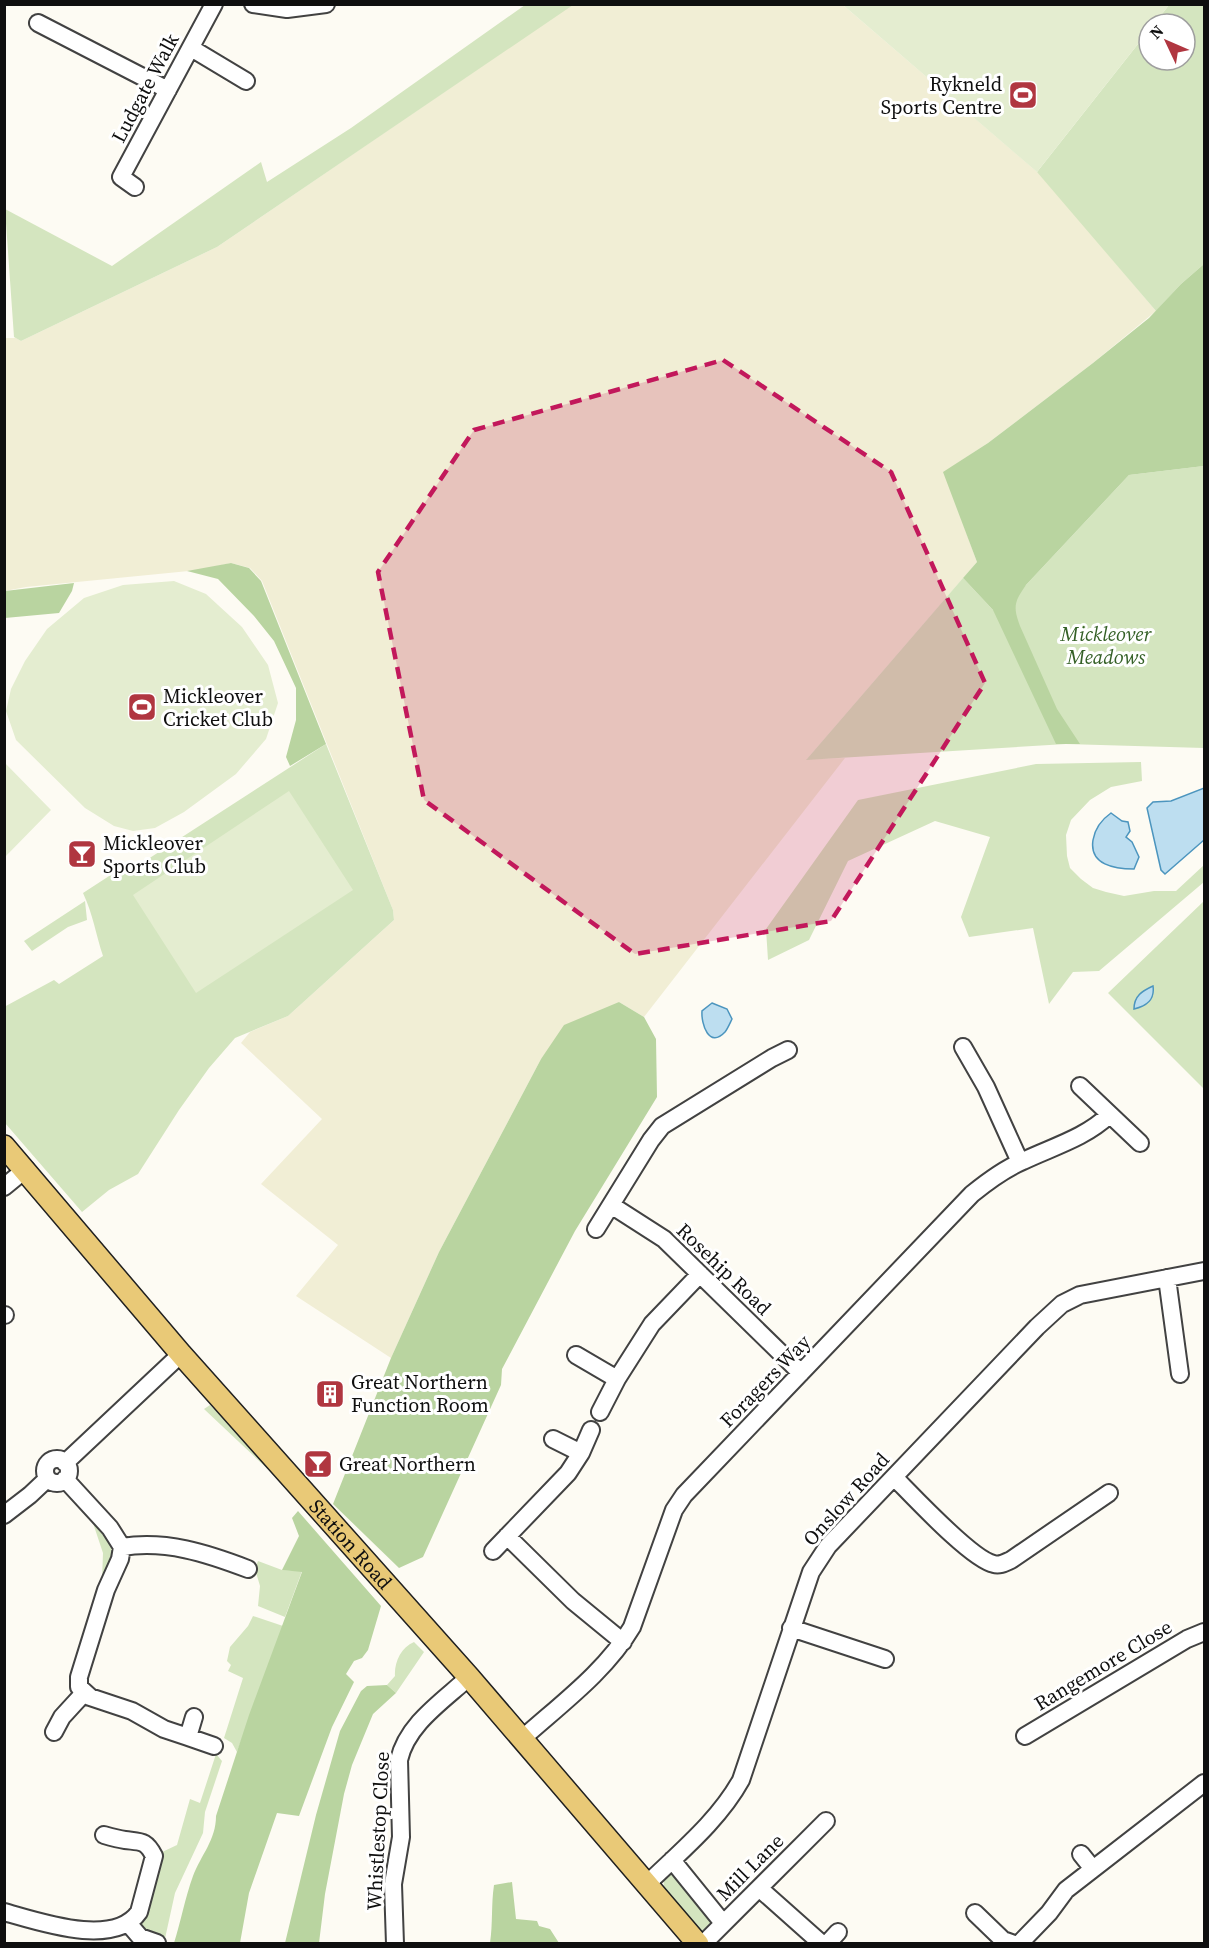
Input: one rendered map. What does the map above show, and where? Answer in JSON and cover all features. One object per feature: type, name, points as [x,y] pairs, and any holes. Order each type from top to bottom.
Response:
[{"type":"main road","name":"Station Road","points":[[4,1146],[26,1169],[181,1354],[470,1677],[698,1944]]},
{"type":"street","name":"Ludgate Walk","points":[[135,187],[121,177],[214,4]]},
{"type":"street","points":[[253,4],[287,9],[327,4]]},
{"type":"street","points":[[39,22],[168,90]]},
{"type":"street","points":[[190,48],[246,81]]},
{"type":"street","points":[[963,1047],[987,1087],[1020,1162]]},
{"type":"street","points":[[596,1229],[662,1126],[788,1050]]},
{"type":"street","points":[[1080,1086],[1140,1143]]},
{"type":"street","name":"Foragers Way","points":[[523,1738],[606,1663],[623,1642],[632,1627],[667,1527],[679,1503],[691,1487],[972,1194],[992,1178],[1020,1162],[1084,1134],[1109,1115]]},
{"type":"street","points":[[4,1187],[26,1169]]},
{"type":"street","name":"Rosehip Road","points":[[611,1205],[664,1239],[801,1373]]},
{"type":"street","name":"Onslow Road","points":[[647,1884],[725,1805],[741,1780],[811,1572],[828,1546],[1037,1327],[1062,1304],[1087,1293],[1204,1271]]},
{"type":"street","points":[[600,1412],[617,1379],[652,1324],[700,1274]]},
{"type":"street","points":[[1167,1278],[1174,1365]]},
{"type":"street","points":[[65,1471],[181,1354]]},
{"type":"street","points":[[576,1355],[617,1379]]},
{"type":"street","points":[[493,1551],[568,1473],[581,1453],[591,1430]]},
{"type":"street","points":[[553,1439],[581,1453]]},
{"type":"street","points":[[4,1515],[47,1479],[45,1469],[55,1460],[110,1528],[122,1547],[120,1559],[106,1590],[79,1677],[79,1687],[84,1693],[132,1711],[164,1729],[214,1746]]},
{"type":"street","points":[[894,1477],[981,1559],[995,1565],[1011,1560],[1089,1498],[1109,1494]]},
{"type":"street","points":[[507,1536],[573,1602],[623,1642]]},
{"type":"street","points":[[122,1547],[160,1544],[217,1557],[248,1569]]},
{"type":"street","points":[[791,1628],[866,1661],[885,1659]]},
{"type":"street","name":"Rangemore Close","points":[[1025,1736],[1187,1639],[1204,1632]]},
{"type":"street","name":"Whistlestop Close","points":[[395,1944],[393,1884],[401,1837],[399,1760],[401,1752],[407,1738],[418,1724],[470,1677]]},
{"type":"street","points":[[54,1732],[62,1717],[84,1693]]},
{"type":"street","points":[[188,1737],[194,1718]]},
{"type":"street","points":[[1019,1944],[1049,1913],[1066,1890],[1204,1783]]},
{"type":"street","name":"Mill Lane","points":[[703,1944],[826,1821]]},
{"type":"street","points":[[4,1912],[68,1930],[90,1931],[116,1928],[128,1923],[140,1911],[154,1856],[149,1847],[140,1841],[123,1840],[104,1835]]},
{"type":"street","points":[[1081,1854],[1093,1869]]},
{"type":"street","points":[[672,1860],[723,1923]]},
{"type":"street","points":[[759,1888],[822,1944]]},
{"type":"street","points":[[975,1913],[1003,1940],[1014,1944]]},
{"type":"street","points":[[128,1923],[140,1937],[157,1943]]},
{"type":"highlighted area","points":[[723,360],[891,472],[985,683],[831,921],[635,954],[424,800],[378,572],[474,430]]},
{"type":"shaded area","points":[[573,4],[843,5],[1043,177],[1156,311],[1093,363],[988,443],[944,472],[977,562],[807,759],[845,758],[644,1017],[619,1002],[541,1059],[439,1252],[391,1358],[296,1296],[338,1245],[261,1184],[322,1119],[241,1043],[250,1032],[288,1016],[394,920],[393,910],[262,581],[250,568],[231,563],[199,570],[5,591],[4,338],[16,338],[21,341],[217,247]]},
{"type":"green space","points":[[525,5],[573,5],[217,247],[21,341],[14,337],[5,209],[112,266],[261,162],[267,182],[351,128]]},
{"type":"green space","name":"Rykneld Sports Centre","points":[[843,5],[1169,5],[1163,12],[1137,12],[1137,45],[1037,172]]},
{"type":"green space","points":[[1169,5],[1204,5],[1204,264],[1181,284],[1156,311],[1037,172],[1137,45],[1137,72],[1197,72],[1197,12],[1163,12]]},
{"type":"green space","points":[[1204,264],[1204,466],[1129,475],[1026,585],[1017,600],[1016,614],[1020,626],[1057,709],[1080,744],[1056,744],[993,610],[963,578],[977,562],[943,472],[988,443],[1093,363],[1149,318],[1181,284]]},
{"type":"green space","name":"Mickleover Meadows","points":[[1204,466],[1204,748],[1066,744],[806,760],[963,578],[993,610],[1026,585],[1129,475]]},
{"type":"green space","points":[[231,563],[249,568],[261,581],[326,744],[290,766],[286,757],[296,720],[296,688],[274,641],[254,616],[218,579],[187,571]]},
{"type":"green space","name":"Mickleover Cricket Club","points":[[174,581],[206,594],[242,627],[268,665],[278,703],[266,739],[236,774],[184,812],[155,828],[133,831],[114,826],[85,808],[16,740],[6,711],[11,689],[25,661],[47,629],[84,598],[123,585]]},
{"type":"green space","points":[[74,583],[59,613],[5,618],[5,591]]},
{"type":"green space","points":[[326,744],[393,910],[394,920],[288,1016],[235,1038],[209,1068],[179,1110],[138,1174],[109,1190],[82,1212],[5,1123],[4,1007],[54,980],[59,984],[103,956],[83,893],[123,867],[128,872]]},
{"type":"green space","points":[[1141,762],[1142,781],[1111,787],[1090,800],[1071,820],[1066,835],[1070,868],[1093,888],[1124,896],[1154,891],[1176,891],[1204,865],[1204,882],[1099,971],[1073,972],[1049,1004],[1033,928],[969,937],[961,917],[990,837],[935,821],[848,861],[809,940],[768,960],[766,929],[858,800],[1036,764]]},
{"type":"green space","points":[[5,763],[51,810],[4,857]]},
{"type":"green space","points":[[289,791],[353,890],[196,993],[133,895]]},
{"type":"green space","points":[[85,901],[87,920],[68,927],[32,951],[24,941]]},
{"type":"green space","points":[[1204,901],[1204,1089],[1108,993]]},
{"type":"green space","points":[[619,1002],[644,1017],[656,1039],[657,1097],[575,1231],[502,1369],[501,1385],[423,1557],[399,1568],[333,1504],[391,1358],[439,1252],[541,1059],[564,1025]]},
{"type":"green space","points":[[210,1405],[293,1491],[204,1409]]},
{"type":"green space","points":[[298,1511],[381,1606],[368,1650],[362,1658],[354,1661],[346,1674],[354,1682],[332,1727],[299,1816],[277,1813],[249,1893],[240,1943],[174,1943],[193,1876],[214,1833],[216,1816],[249,1715],[302,1572],[282,1570],[299,1536],[292,1518]]},
{"type":"green space","points":[[92,1520],[106,1535],[112,1547],[110,1561],[102,1580],[103,1553]]},
{"type":"green space","points":[[258,1561],[282,1570],[302,1571],[285,1617],[258,1606],[260,1586],[255,1569]]},
{"type":"green space","points":[[253,1616],[283,1626],[237,1752],[232,1743],[224,1738],[243,1678],[228,1671],[231,1665],[227,1661],[230,1647],[248,1626]]},
{"type":"green space","points":[[414,1642],[424,1652],[396,1693],[387,1685],[395,1676],[397,1661],[402,1652]]},
{"type":"green space","points":[[387,1685],[396,1693],[373,1714],[352,1765],[344,1794],[325,1894],[319,1943],[285,1943],[316,1815],[340,1731],[361,1691],[367,1686]]},
{"type":"green space","points":[[216,1754],[222,1761],[205,1812],[203,1833],[175,1893],[164,1943],[149,1935],[139,1926],[140,1921],[160,1853],[177,1845],[190,1799],[200,1803]]},
{"type":"green space","points":[[668,1874],[675,1874],[712,1921],[713,1924],[704,1933],[700,1933],[663,1894],[664,1880]]},
{"type":"green space","points":[[512,1882],[516,1919],[537,1921],[539,1926],[550,1929],[559,1943],[490,1943],[494,1885]]},
{"type":"water","points":[[1204,788],[1204,840],[1165,874],[1161,870],[1147,808],[1153,802],[1171,801]]},
{"type":"water","points":[[1111,813],[1122,821],[1128,822],[1130,831],[1126,837],[1132,842],[1139,857],[1134,869],[1105,864],[1095,855],[1093,840],[1095,832],[1101,821]]},
{"type":"water","points":[[1153,986],[1153,995],[1149,1002],[1134,1009],[1139,994]]},
{"type":"water","points":[[712,1003],[727,1009],[732,1019],[725,1032],[715,1038],[707,1033],[702,1016],[702,1011]]},
{"type":"place","name":"Rykneld Sports Centre","points":[[1023,95]]},
{"type":"place","name":"Mickleover Cricket Club","points":[[142,707]]},
{"type":"place","name":"Mickleover Sports Club","points":[[82,854]]},
{"type":"place","name":"Great Northern Function Room","points":[[330,1394]]},
{"type":"place","name":"Great Northern","points":[[318,1464]]}]
